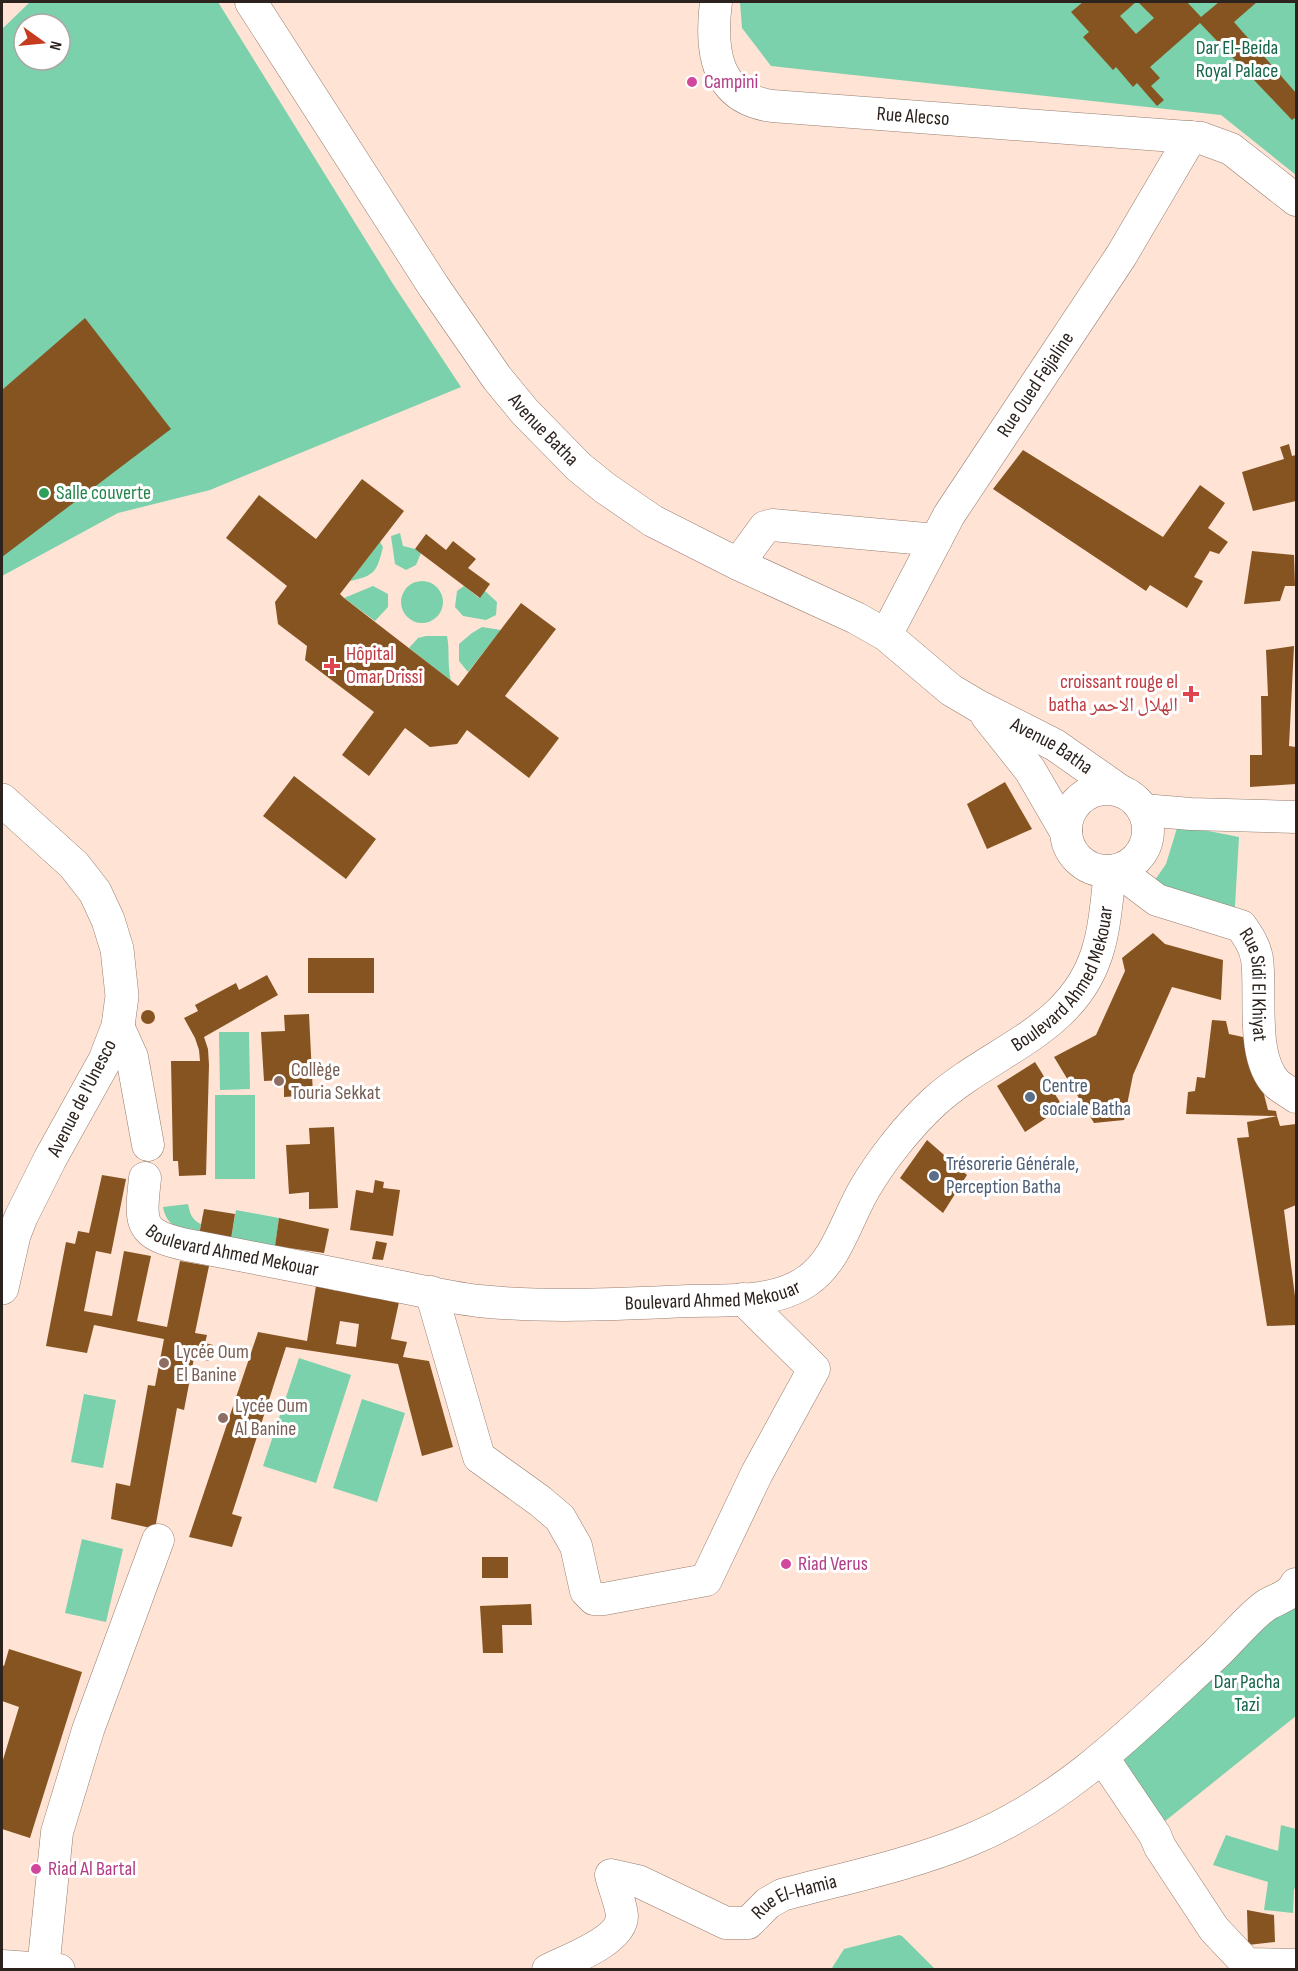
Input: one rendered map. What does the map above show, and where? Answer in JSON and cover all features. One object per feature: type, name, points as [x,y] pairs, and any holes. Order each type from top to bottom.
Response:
[{"type":"main road","name":"Avenue de l'Unesco","points":[[2,800],[75,865],[95,892],[108,920],[117,949],[122,996],[118,1026],[105,1060],[21,1216],[14,1235],[2,1288]]},
{"type":"street","name":"Avenue Batha","points":[[251,2],[434,287],[497,378],[525,412],[579,467],[653,521],[738,564],[856,618],[886,635],[951,690],[1055,745],[1133,801]]},
{"type":"street","name":"Rue Alecso","points":[[716,2],[715,42],[719,67],[735,92],[752,102],[772,106],[1191,137],[1214,141],[1231,149],[1296,200]]},
{"type":"street","name":"Rue Oued Fejjaline","points":[[886,635],[956,506],[1121,256],[1191,137]]},
{"type":"street","points":[[738,564],[768,526],[936,540]]},
{"type":"street","name":"Avenue Batha","points":[[978,706],[1030,770],[1066,832]]},
{"type":"street","points":[[1133,801],[1148,830],[1146,843],[1135,860],[1114,871],[1090,867],[1080,860],[1069,844],[1066,832],[1073,808],[1084,797],[1098,790],[1115,790],[1133,801],[1191,814],[1296,817]]},
{"type":"street","name":"Rue Sidi El Khiyat","points":[[1114,871],[1157,900],[1241,926],[1253,946],[1257,959],[1259,1033],[1265,1060],[1277,1084],[1296,1097]]},
{"type":"street","name":"Boulevard Ahmed Mekouar","points":[[145,1178],[141,1212],[147,1226],[157,1236],[187,1245],[479,1301],[578,1305],[743,1299],[788,1292],[816,1275],[829,1258],[873,1175],[927,1109],[970,1074],[1039,1030],[1067,1005],[1085,980],[1100,944],[1114,871]]},
{"type":"street","points":[[118,1026],[132,1057],[148,1145]]},
{"type":"street","points":[[431,1292],[479,1457],[560,1518],[576,1546],[586,1591],[594,1599],[706,1580],[758,1473],[814,1369],[743,1299]]},
{"type":"street","points":[[2,1966],[49,1969],[57,1832],[88,1730],[158,1540]]},
{"type":"street","name":"Rue El-Hamia","points":[[548,1970],[597,1946],[619,1928],[622,1917],[611,1875],[638,1881],[726,1923],[748,1923],[768,1903],[782,1895],[899,1864],[972,1839],[1023,1814],[1055,1794],[1103,1758],[1227,1644],[1265,1605],[1292,1592],[1296,1584]]},
{"type":"street","points":[[1103,1758],[1214,1929],[1247,1964],[1296,1965]]},
{"type":"green space","points":[[30,2],[218,2],[393,284],[461,387],[210,490],[118,513],[2,576],[2,29],[12,19],[12,72],[72,72],[72,12],[20,12]]},
{"type":"green space","name":"Dar El-Beida Royal Palace","points":[[740,2],[1296,2],[1296,175],[1221,115],[771,66],[742,28]]},
{"type":"green space","points":[[400,533],[403,546],[421,553],[416,565],[406,570],[395,564],[391,536]]},
{"type":"green space","points":[[380,542],[383,547],[374,571],[365,577],[350,581]]},
{"type":"green space","points":[[422,581],[437,587],[443,602],[437,617],[422,623],[407,617],[401,602],[407,587]]},
{"type":"green space","points":[[373,586],[388,594],[388,607],[375,621],[344,598]]},
{"type":"green space","points":[[464,586],[479,598],[485,591],[497,602],[496,615],[486,620],[463,616],[455,607],[457,591]]},
{"type":"green space","points":[[482,627],[501,630],[468,672],[459,661],[459,644]]},
{"type":"green space","points":[[447,636],[451,681],[409,648],[418,638]]},
{"type":"green space","points":[[1178,825],[1239,837],[1234,923],[1148,890],[1166,864]]},
{"type":"green space","points":[[219,1032],[249,1032],[250,1089],[220,1090]]},
{"type":"green space","points":[[215,1095],[255,1095],[255,1179],[215,1179]]},
{"type":"green space","points":[[188,1204],[195,1221],[201,1224],[199,1235],[171,1224],[163,1207]]},
{"type":"green space","points":[[236,1210],[279,1218],[275,1246],[231,1239]]},
{"type":"green space","points":[[299,1358],[351,1375],[316,1483],[263,1466]]},
{"type":"green space","points":[[84,1394],[116,1400],[103,1468],[71,1462]]},
{"type":"green space","points":[[362,1399],[405,1413],[377,1502],[333,1488]]},
{"type":"green space","points":[[82,1539],[123,1549],[106,1622],[65,1613]]},
{"type":"green space","name":"Dar Pacha Tazi","points":[[1296,1598],[1296,1716],[1154,1830],[1106,1757]]},
{"type":"green space","points":[[1281,1825],[1296,1829],[1296,1887],[1293,1913],[1264,1910],[1268,1882],[1213,1865],[1226,1835],[1278,1851]]},
{"type":"green space","points":[[899,1935],[935,1969],[832,1968],[844,1949]]},
{"type":"building","name":"Dar El-Beida Royal Palace","points":[[1083,2],[1136,2],[1120,16],[1136,34],[1154,18],[1138,2],[1187,2],[1201,17],[1219,2],[1257,2],[1234,22],[1296,93],[1296,117],[1292,120],[1200,23],[1150,67],[1160,78],[1151,86],[1164,100],[1157,106],[1137,83],[1133,87],[1116,67],[1113,70],[1083,37],[1089,32],[1071,12]]},
{"type":"building","name":"Salle couverte","points":[[85,318],[171,429],[2,557],[2,390]]},
{"type":"building","points":[[1289,444],[1292,456],[1296,455],[1296,501],[1253,511],[1242,472],[1284,459],[1280,447]]},
{"type":"building","points":[[1023,450],[1163,537],[1200,485],[1225,503],[1208,528],[1228,542],[1219,554],[1210,551],[1194,577],[1203,581],[1187,608],[1150,585],[1146,591],[993,489]]},
{"type":"building","points":[[362,479],[404,511],[340,594],[344,598],[458,686],[521,603],[556,629],[505,696],[559,738],[529,778],[467,730],[457,744],[430,747],[405,728],[369,776],[342,755],[374,712],[305,660],[307,646],[278,624],[275,602],[287,586],[226,538],[259,495],[316,539]]},
{"type":"building","points":[[426,534],[446,550],[453,541],[476,559],[468,568],[490,584],[480,598],[415,549]]},
{"type":"building","points":[[1252,551],[1294,555],[1295,586],[1285,586],[1280,601],[1244,604]]},
{"type":"building","points":[[1294,646],[1289,746],[1296,747],[1296,784],[1250,787],[1250,755],[1262,755],[1261,696],[1268,696],[1266,650]]},
{"type":"building","points":[[294,776],[376,839],[346,879],[263,816]]},
{"type":"building","points":[[1005,782],[1032,829],[987,849],[967,804]]},
{"type":"building","points":[[1153,933],[1165,944],[1223,960],[1221,1000],[1172,987],[1133,1075],[1124,1120],[1094,1123],[1054,1057],[1096,1035],[1125,971],[1122,958]]},
{"type":"building","points":[[308,958],[374,958],[374,993],[308,993]]},
{"type":"building","points":[[267,975],[278,995],[204,1037],[208,1049],[209,1065],[206,1175],[179,1176],[178,1161],[173,1161],[171,1061],[200,1061],[195,1038],[184,1018],[198,1011],[195,1005],[236,983],[239,990]]},
{"type":"building","points":[[145,1010],[151,1010],[155,1017],[151,1024],[145,1024],[141,1020],[141,1014]]},
{"type":"building","points":[[309,1014],[313,1095],[284,1097],[284,1080],[264,1081],[261,1032],[285,1031],[284,1015]]},
{"type":"building","points":[[1212,1020],[1226,1021],[1229,1034],[1243,1037],[1268,1110],[1276,1111],[1277,1116],[1186,1114],[1188,1092],[1195,1091],[1197,1077],[1205,1078]]},
{"type":"building","name":"Centre sociale Batha","points":[[1035,1062],[1063,1107],[1025,1132],[997,1086]]},
{"type":"building","points":[[1277,1116],[1280,1126],[1296,1124],[1296,1205],[1284,1210],[1296,1304],[1296,1325],[1267,1326],[1237,1138],[1249,1137],[1247,1122]]},
{"type":"building","points":[[334,1127],[338,1208],[309,1209],[309,1192],[289,1194],[286,1145],[310,1144],[309,1128]]},
{"type":"building","name":"Trésorerie Générale, Perception Batha","points":[[927,1140],[967,1175],[943,1213],[900,1178]]},
{"type":"building","points":[[102,1175],[126,1179],[111,1254],[96,1251],[84,1311],[112,1316],[124,1251],[151,1256],[137,1321],[167,1327],[180,1261],[209,1266],[195,1333],[207,1335],[205,1343],[213,1345],[210,1361],[194,1358],[184,1410],[177,1408],[155,1529],[111,1519],[116,1483],[130,1486],[148,1385],[155,1386],[164,1339],[94,1325],[87,1353],[46,1346],[66,1242],[75,1244],[78,1231],[89,1233]]},
{"type":"building","points":[[375,1180],[384,1182],[383,1188],[400,1190],[393,1236],[350,1230],[356,1190],[373,1193]]},
{"type":"building","points":[[204,1209],[235,1214],[231,1239],[199,1235]]},
{"type":"building","points":[[279,1218],[329,1229],[324,1253],[275,1246]]},
{"type":"building","points":[[376,1241],[387,1243],[383,1260],[372,1259]]},
{"type":"building","points":[[316,1286],[337,1291],[339,1288],[399,1302],[391,1339],[407,1342],[403,1357],[429,1361],[453,1447],[422,1456],[398,1364],[286,1347],[232,1514],[242,1517],[232,1547],[189,1537],[258,1332],[307,1341]],"holes":[[[340,1321],[359,1324],[356,1347],[336,1344]]]},
{"type":"building","points":[[482,1557],[508,1557],[508,1578],[482,1578]]},
{"type":"building","points":[[531,1604],[532,1625],[502,1625],[503,1653],[483,1653],[480,1606]]},
{"type":"building","points":[[9,1649],[82,1672],[30,1838],[2,1829],[2,1763],[19,1707],[2,1701],[2,1665],[4,1666]]},
{"type":"building","points":[[1247,1910],[1274,1915],[1275,1942],[1248,1945]]},
{"type":"place","name":"Campini","points":[[692,82]]},
{"type":"place","name":"Salle couverte","points":[[44,493]]},
{"type":"place","name":"Hôpital Omar Drissi","points":[[332,666]]},
{"type":"place","name":"croissant rouge el batha الهلال الاحمر","points":[[1191,694]]},
{"type":"place","name":"Collège Touria Sekkat","points":[[279,1081]]},
{"type":"place","name":"Centre sociale Batha","points":[[1030,1097]]},
{"type":"place","name":"Trésorerie Générale, Perception Batha","points":[[934,1176]]},
{"type":"place","name":"Lycée Oum El Banine","points":[[164,1363]]},
{"type":"place","name":"Lycée Oum Al Banine","points":[[223,1418]]},
{"type":"place","name":"Riad Verus","points":[[786,1564]]},
{"type":"place","name":"Riad Al Bartal","points":[[36,1869]]}]
